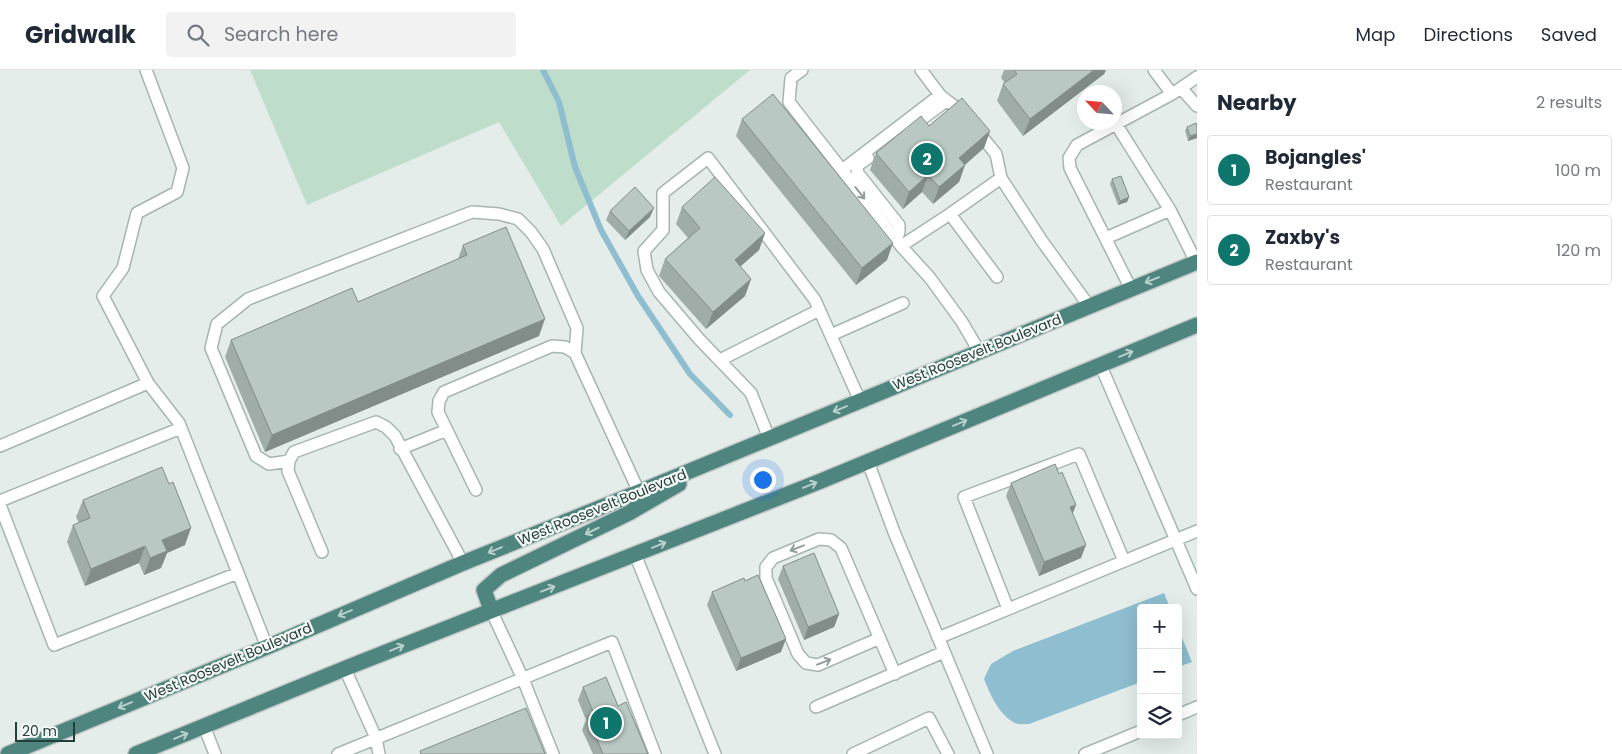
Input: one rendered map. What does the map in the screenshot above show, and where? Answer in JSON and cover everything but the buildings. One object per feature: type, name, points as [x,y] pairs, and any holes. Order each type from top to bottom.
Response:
[{"type":"highway","name":"West Roosevelt Boulevard","points":[[8,754],[267,647],[462,563],[1196,262]]},
{"type":"highway","points":[[136,754],[492,610],[868,462],[1197,325]]},
{"type":"highway","points":[[492,610],[484,590],[501,575],[629,513],[726,456]]},
{"type":"lane","points":[[146,70],[183,168],[177,192],[137,213],[123,268],[104,296],[148,383],[182,428],[267,647]]},
{"type":"lane","points":[[802,70],[791,78],[789,102],[898,243],[930,278],[952,307],[979,351]]},
{"type":"lane","points":[[921,70],[943,98],[959,108],[996,154],[1002,178],[1042,241],[1089,306]]},
{"type":"lane","points":[[1154,70],[1176,91],[1197,106]]},
{"type":"lane","points":[[1122,121],[1176,91],[1197,77]]},
{"type":"lane","points":[[842,170],[943,98]]},
{"type":"lane","points":[[898,243],[899,225],[859,176],[857,172],[858,165],[943,98]]},
{"type":"lane","points":[[1105,130],[1077,145],[1069,158],[1070,168],[1131,289]]},
{"type":"lane","points":[[1120,130],[1170,210],[1196,262]]},
{"type":"lane","points":[[769,438],[751,393],[659,292],[647,270],[644,251],[663,230],[663,193],[708,158],[815,300],[860,401]]},
{"type":"lane","points":[[898,243],[950,214],[1002,178]]},
{"type":"lane","points":[[1106,238],[1170,210]]},
{"type":"lane","points":[[289,461],[268,464],[256,456],[211,348],[217,324],[248,299],[472,212],[499,214],[518,220],[531,232],[543,249],[576,328],[575,353],[639,492]]},
{"type":"lane","points":[[950,214],[997,278]]},
{"type":"lane","points":[[830,335],[903,303]]},
{"type":"lane","points":[[720,360],[819,310]]},
{"type":"lane","points":[[476,490],[438,412],[439,401],[444,392],[552,346],[565,347],[575,353]]},
{"type":"lane","points":[[1100,364],[1197,589]]},
{"type":"lane","points":[[0,446],[148,383]]},
{"type":"lane","points":[[322,552],[288,470],[289,461],[294,452],[376,422],[386,427],[395,436],[400,449],[462,563]]},
{"type":"lane","points":[[0,501],[182,428]]},
{"type":"lane","points":[[400,449],[447,430]]},
{"type":"lane","points":[[1008,609],[964,497],[1079,454],[1124,561]]},
{"type":"lane","points":[[868,462],[894,532],[987,754]]},
{"type":"lane","points":[[0,505],[54,645],[238,573]]},
{"type":"lane","points":[[938,638],[1197,531]]},
{"type":"lane","points":[[880,638],[818,665],[806,663],[798,654],[766,578],[766,567],[772,558],[819,539],[831,540],[841,548],[880,638],[895,674]]},
{"type":"lane","points":[[635,554],[715,754]]},
{"type":"lane","points":[[492,610],[553,754]]},
{"type":"lane","points":[[338,754],[612,642],[655,754]]},
{"type":"lane","points":[[816,707],[944,652]]},
{"type":"lane","points":[[345,669],[376,738],[379,754]]},
{"type":"lane","points":[[635,702],[629,714],[644,754]]},
{"type":"lane","points":[[1182,714],[1196,712]]},
{"type":"lane","points":[[853,754],[929,718],[948,754]]},
{"type":"lane","points":[[204,726],[215,754]]},
{"type":"lane","points":[[1085,754],[1137,733]]},
{"type":"green space","points":[[250,70],[750,70],[561,226],[499,122],[307,205]]},
{"type":"water","points":[[1164,593],[1168,604],[1137,604],[1137,684],[1029,724],[1015,723],[1003,714],[992,697],[984,679],[991,664],[1013,651]]},
{"type":"water","points":[[1182,638],[1192,662],[1182,666]]},
{"type":"waterway","points":[[543,70],[559,102],[575,167],[601,230],[638,296],[690,374],[730,415]]},
{"type":"place","name":"Zaxby's","points":[[927,159]]},
{"type":"place","name":"Bojangles'","points":[[606,723]]}]
